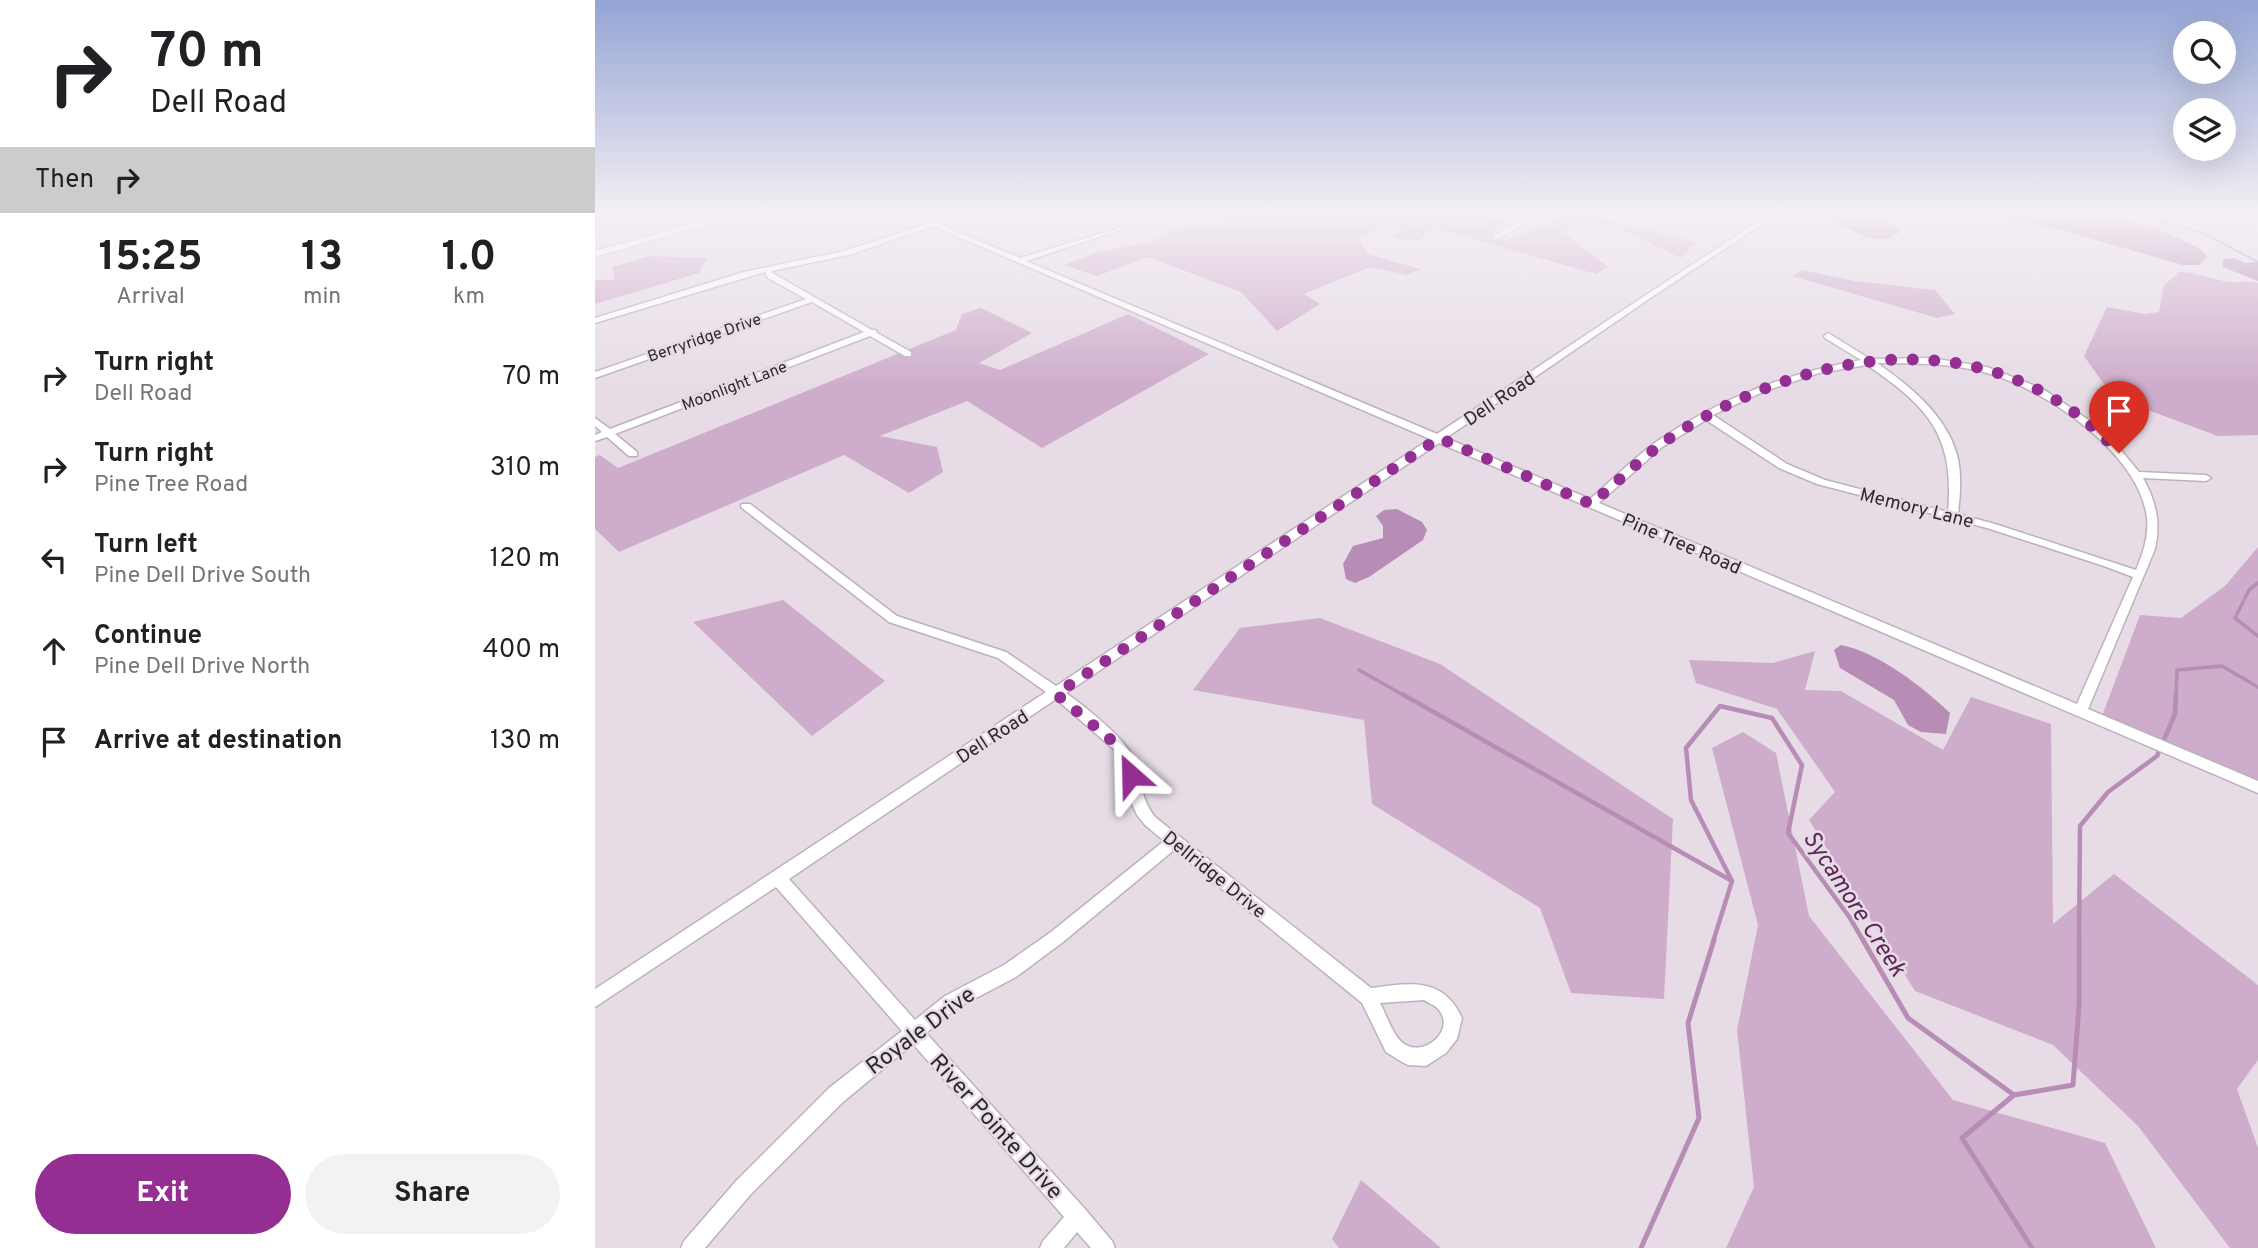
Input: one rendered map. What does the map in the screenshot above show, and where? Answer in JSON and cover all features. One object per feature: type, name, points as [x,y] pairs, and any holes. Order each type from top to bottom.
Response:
[{"type":"street","points":[[595,321],[754,273]]},
{"type":"street","points":[[769,273],[908,354]]},
{"type":"street","name":"Pine Tree Road","points":[[1052,273],[2258,787]]},
{"type":"street","name":"Dell Road","points":[[595,999],[1056,694],[1683,273]]},
{"type":"street","name":"Berryridge Drive","points":[[595,375],[814,299]]},
{"type":"street","name":"Moonlight Lane","points":[[595,438],[873,332]]},
{"type":"street","points":[[1828,336],[1867,360],[1915,400],[1946,439],[1952,455],[1955,498],[1953,515]]},
{"type":"street","points":[[1591,504],[1641,458],[1707,415],[1758,391],[1792,379],[1867,360],[1923,359],[1991,370],[2037,388],[2066,405],[2104,436],[2134,475],[2153,513],[2151,550],[2080,712]]},
{"type":"street","name":"Memory Lane","points":[[1707,415],[1783,466],[1821,482],[1953,515],[2139,575]]},
{"type":"street","points":[[595,421],[633,454]]},
{"type":"street","points":[[2134,475],[2206,478]]},
{"type":"street","name":"Dellridge Drive","points":[[746,506],[893,619],[1002,655],[1056,694],[1122,749],[1127,758],[1137,807],[1174,841],[1368,997],[1392,1046],[1408,1056],[1426,1057],[1440,1047],[1451,1033],[1453,1018],[1444,1003],[1426,992],[1394,992],[1368,997]]},
{"type":"street","name":"Royale Drive","points":[[691,1248],[799,1130],[836,1094],[951,1002],[1010,971],[1047,944],[1174,841]]},
{"type":"street","name":"River Pointe Drive","points":[[778,877],[1105,1248]]},
{"type":"street","points":[[1050,1248],[1078,1216]]},
{"type":"shaded area","points":[[613,273],[698,273],[595,304],[595,280],[615,280]]},
{"type":"shaded area","points":[[1191,273],[1355,273],[1304,294],[1320,304],[1277,331],[1241,292]]},
{"type":"shaded area","points":[[1797,273],[1818,273],[1855,281],[1935,290],[1955,314],[1937,318],[1792,276]]},
{"type":"shaded area","points":[[2178,273],[2193,273],[2230,282],[2258,283],[2258,435],[2218,436],[2137,406],[2103,383],[2084,356],[2107,307],[2145,314],[2159,312],[2164,285]]},
{"type":"shaded area","points":[[2239,273],[2258,273],[2258,281]]},
{"type":"shaded area","points":[[981,308],[1032,333],[979,363],[1000,370],[1128,314],[1209,354],[1042,448],[967,401],[880,436],[937,447],[943,472],[909,493],[844,455],[619,552],[595,529],[595,457],[600,455],[618,468],[956,330],[962,314]]},
{"type":"shaded area","points":[[1397,509],[1422,522],[1427,530],[1423,540],[1369,577],[1355,583],[1346,579],[1343,564],[1353,546],[1383,538],[1383,526],[1376,516],[1384,510]]},
{"type":"shaded area","points":[[2258,547],[2258,782],[2102,716],[2140,615],[2181,618],[2225,586]]},
{"type":"shaded area","points":[[783,600],[885,681],[812,736],[693,622]]},
{"type":"shaded area","points":[[1320,618],[1440,664],[1673,819],[1664,999],[1571,993],[1540,908],[1372,804],[1364,720],[1193,690],[1240,628]]},
{"type":"shaded area","points":[[1841,645],[1885,663],[1927,692],[1950,713],[1946,734],[1921,732],[1908,725],[1894,700],[1840,668],[1834,650]]},
{"type":"shaded area","points":[[1815,651],[1805,690],[1841,691],[1943,750],[1971,697],[2051,724],[2053,924],[2114,874],[2258,985],[2258,1060],[2237,1089],[2258,1148],[2258,1248],[2230,1248],[2138,1126],[2053,1045],[1915,991],[1809,820],[1835,792],[1777,709],[1696,683],[1689,660],[1773,663]]},
{"type":"shaded area","points":[[1743,732],[1776,753],[1809,916],[1953,1100],[2105,1143],[2156,1248],[1726,1248],[1754,1187],[1737,1030],[1758,925],[1712,748]]},
{"type":"shaded area","points":[[1361,1180],[1441,1248],[1339,1248],[1332,1239]]},
{"type":"waterway","name":"Sycamore Creek","points":[[2258,583],[2249,590],[2235,618],[2258,636]]},
{"type":"waterway","name":"Sycamore Creek","points":[[2176,696],[2177,670],[2222,666],[2258,687]]},
{"type":"waterway","points":[[1359,670],[1405,696]]},
{"type":"waterway","points":[[1402,694],[1732,881]]},
{"type":"waterway","name":"Sycamore Creek","points":[[2079,942],[2080,826],[2108,792],[2157,756],[2175,714],[2176,694]]},
{"type":"waterway","name":"Sycamore Creek","points":[[1732,881],[1691,800],[1686,748],[1720,706],[1772,718],[1802,765],[1788,833],[1850,918],[1864,942]]},
{"type":"waterway","name":"Sycamore Creek","points":[[1713,942],[1732,881]]},
{"type":"waterway","name":"Sycamore Creek","points":[[1641,1248],[1699,1118],[1688,1023],[1714,940]]},
{"type":"waterway","name":"Sycamore Creek","points":[[1863,940],[1908,1018],[2014,1095]]},
{"type":"waterway","name":"Sycamore Creek","points":[[2014,1095],[2073,1085],[2079,1006],[2079,942]]},
{"type":"waterway","points":[[2014,1095],[1962,1138],[2032,1248]]},
{"type":"route","points":[[1131,775],[1122,749],[1056,694],[1439,438],[1591,504],[1659,445],[1739,399],[1835,366],[1867,360],[1903,358],[1943,361],[1991,370],[2037,388],[2080,416],[2119,453]]}]
